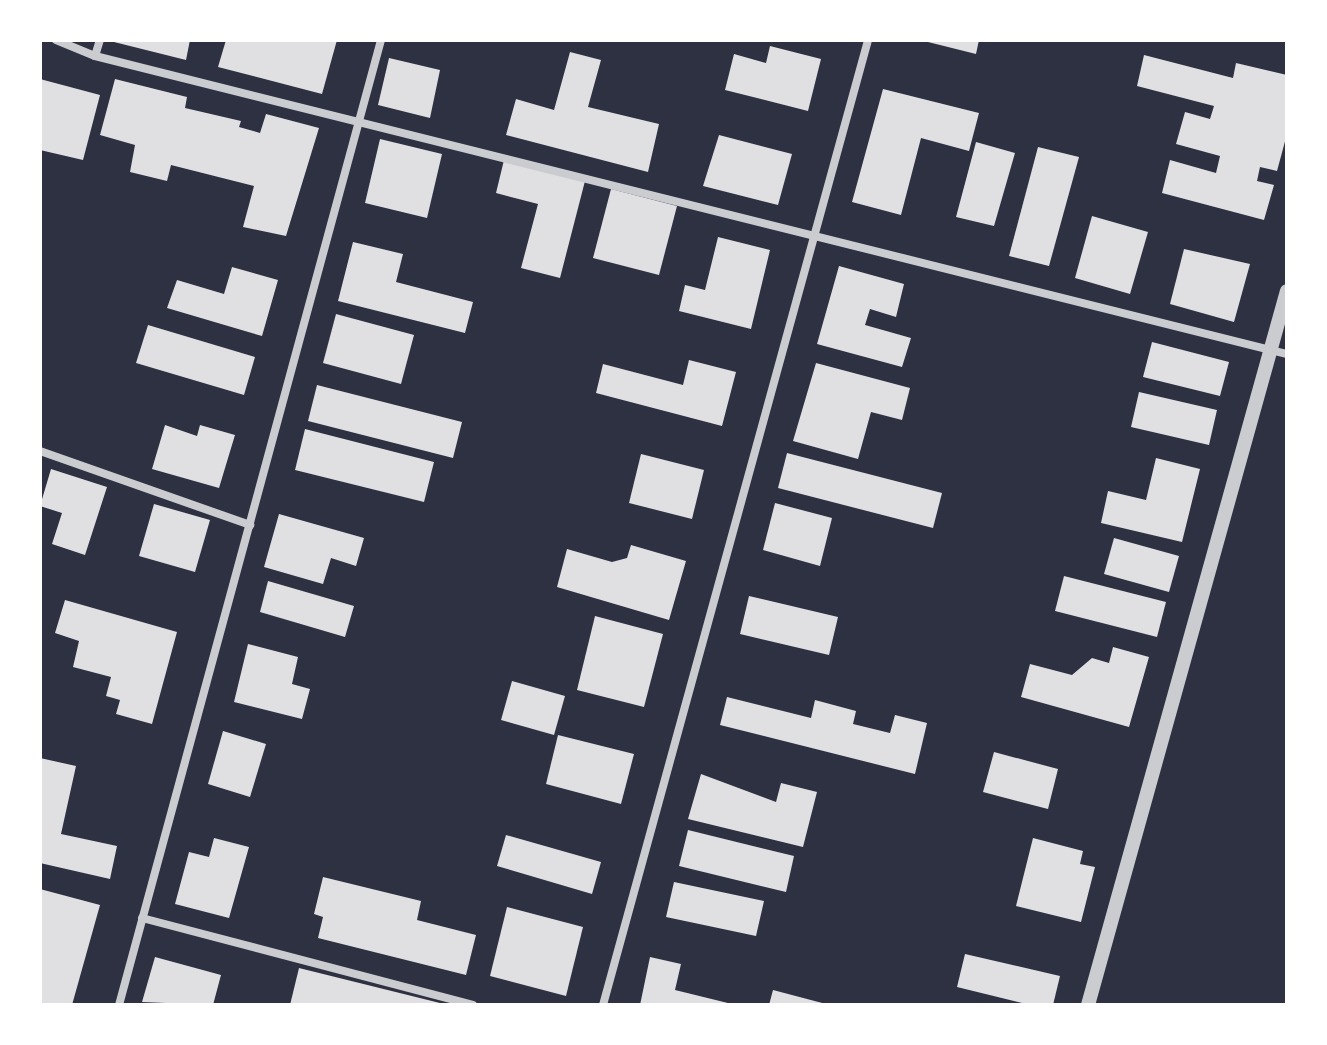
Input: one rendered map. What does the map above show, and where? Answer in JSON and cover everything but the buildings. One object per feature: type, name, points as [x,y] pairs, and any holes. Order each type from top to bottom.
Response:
[{"type":"street","points":[[56,40],[95,56],[361,119],[1287,354]]},
{"type":"street","points":[[95,56],[100,40]]},
{"type":"street","points":[[119,1005],[381,40]]},
{"type":"street","points":[[603,1005],[868,40]]},
{"type":"street","points":[[1088,1005],[1287,291]]},
{"type":"street","points":[[40,451],[250,525]]},
{"type":"street","points":[[142,918],[473,1005]]}]
